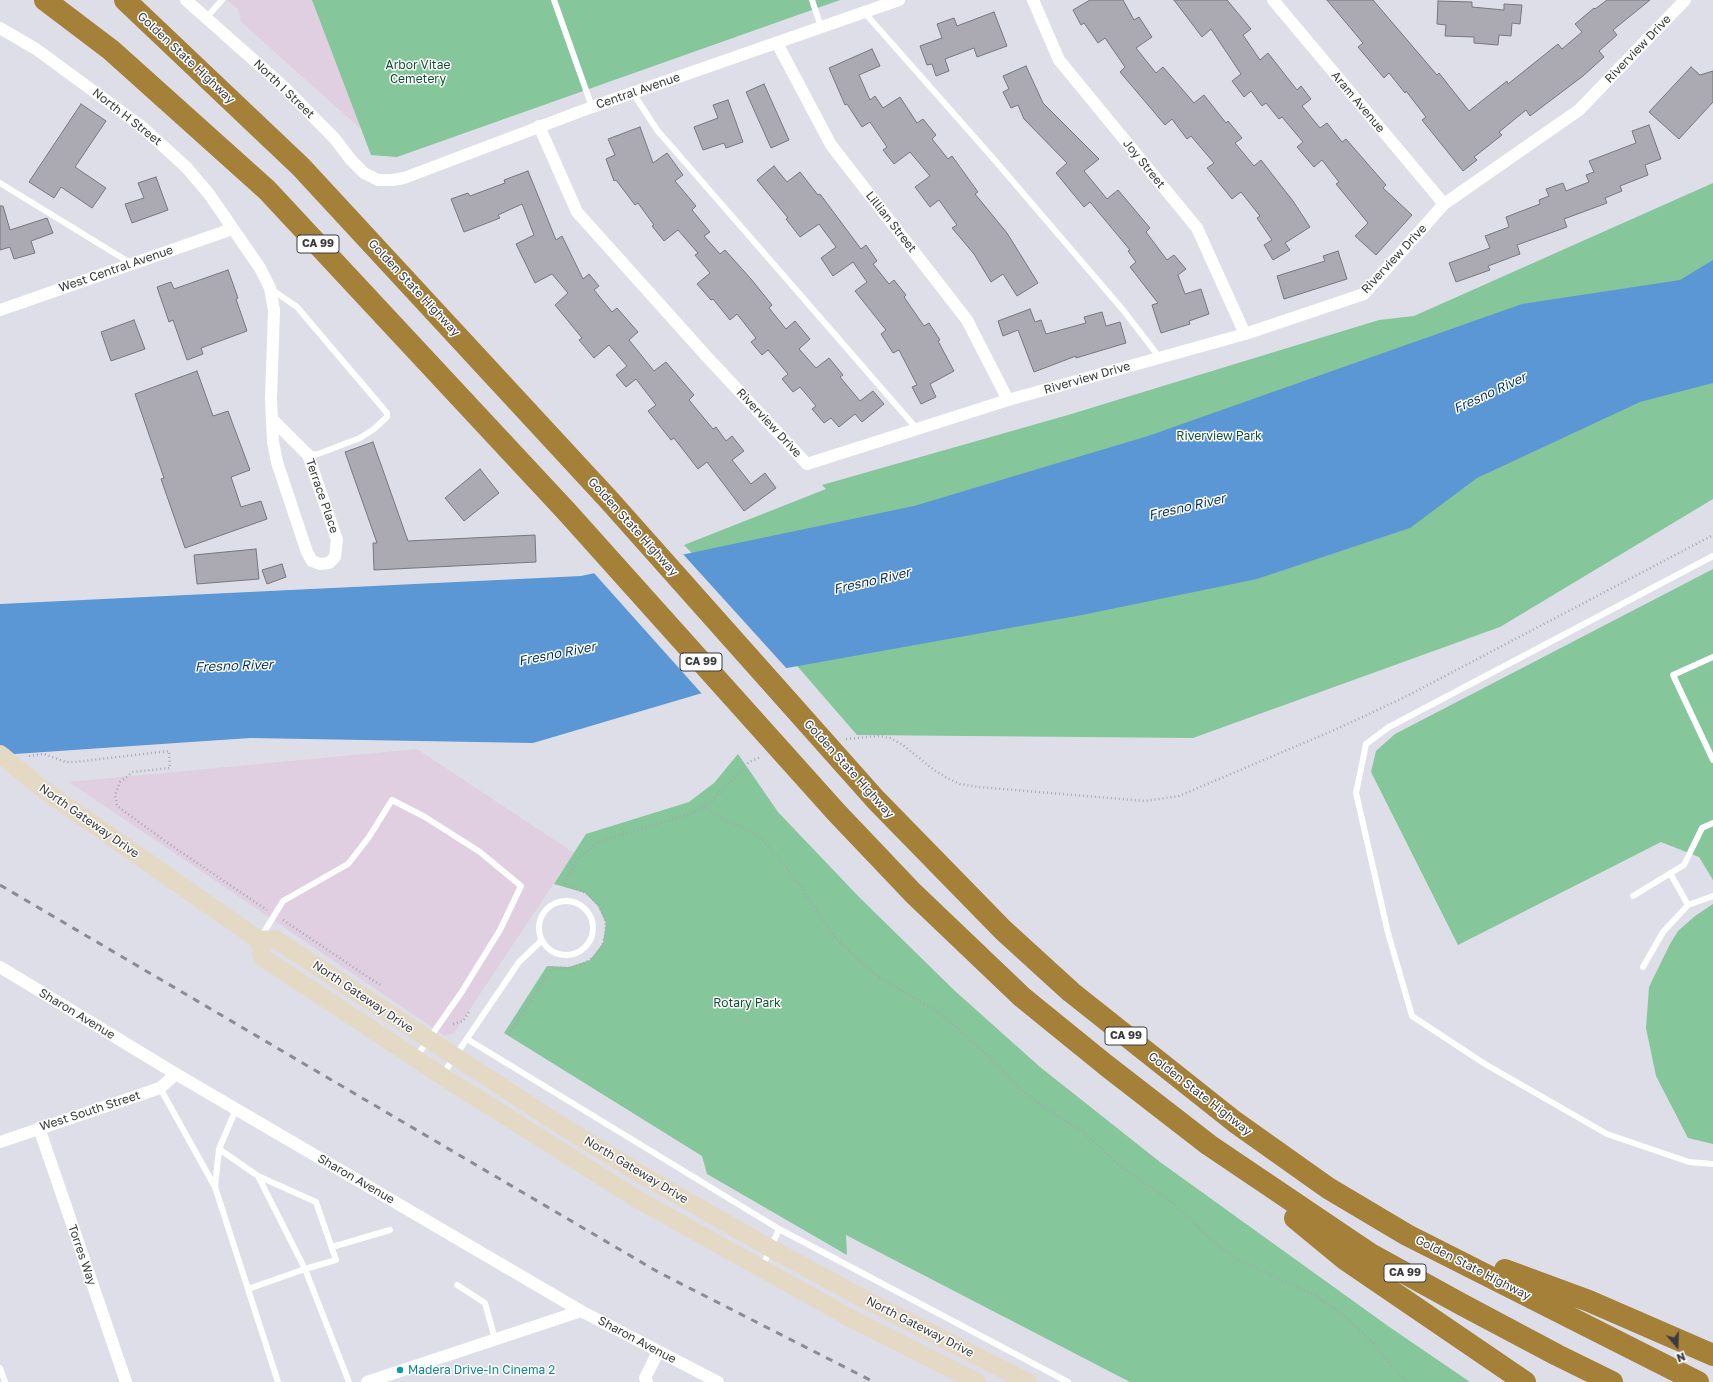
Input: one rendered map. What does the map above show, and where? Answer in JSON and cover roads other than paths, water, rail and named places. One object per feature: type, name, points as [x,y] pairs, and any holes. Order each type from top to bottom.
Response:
[{"type":"highway","name":"CA 99","points":[[45,0],[111,50],[267,190],[567,512],[836,812],[913,893],[1022,997],[1107,1066],[1209,1145],[1372,1255],[1536,1344],[1612,1382]]},
{"type":"highway","name":"Golden State Highway","points":[[125,0],[301,167],[609,500],[876,800],[1003,930],[1071,992],[1229,1118],[1328,1188],[1407,1235],[1698,1382]]},
{"type":"highway","points":[[1209,1145],[1346,1260],[1525,1382]]},
{"type":"highway","points":[[1407,1235],[1589,1301],[1713,1355]]},
{"type":"main road","name":"North Gateway Drive","points":[[0,754],[44,790],[259,940],[275,939],[427,1040],[641,1174],[770,1248],[866,1300],[1028,1382]]},
{"type":"main road","name":"North Gateway Drive","points":[[259,940],[262,957],[415,1059],[637,1199],[854,1320],[977,1382]]},
{"type":"street","name":"North I Street","points":[[186,0],[207,17],[284,87],[335,139],[351,160],[364,173],[378,180]]},
{"type":"street","name":"Central Avenue","points":[[378,180],[404,178],[539,126],[899,0]]},
{"type":"street","name":"Joy Street","points":[[1032,0],[1059,60],[1197,228],[1244,334]]},
{"type":"street","name":"Aram Avenue","points":[[1273,0],[1444,204]]},
{"type":"street","name":"Riverview Drive","points":[[539,126],[577,212],[708,358],[807,464],[1008,400],[1244,334],[1364,294],[1444,204],[1580,110],[1684,0]]},
{"type":"street","name":"North H Street","points":[[0,28],[36,50],[141,126],[186,167],[209,194],[232,229]]},
{"type":"street","name":"Lillian Street","points":[[777,43],[831,145],[967,320],[1008,400]]},
{"type":"street","name":"West Central Avenue","points":[[0,310],[232,229]]},
{"type":"street","name":"Terrace Place","points":[[232,229],[260,268],[270,288],[274,310],[271,399],[273,442],[277,462],[312,560],[320,564],[329,563],[335,557],[337,540],[308,455],[272,419]]},
{"type":"street","name":"Sharon Avenue","points":[[0,967],[176,1074],[581,1311],[718,1382]]},
{"type":"street","name":"West South Street","points":[[0,1142],[160,1088],[176,1074]]},
{"type":"street","name":"Torres Way","points":[[39,1128],[126,1382]]},
{"type":"street","points":[[367,1382],[581,1311]]},
{"type":"street","points":[[647,1382],[646,1378],[658,1352]]},
{"type":"lane","points":[[207,17],[222,0]]},
{"type":"lane","points":[[554,0],[592,107]]},
{"type":"lane","points":[[812,0],[821,27]]},
{"type":"lane","points":[[864,12],[997,163],[1123,310],[1160,358]]},
{"type":"lane","points":[[633,93],[657,130],[917,429]]},
{"type":"lane","points":[[0,183],[132,264]]},
{"type":"lane","points":[[270,288],[298,307],[387,413],[388,417],[360,438],[318,454],[308,455]]},
{"type":"lane","points":[[1713,556],[1389,727],[1366,744],[1356,793],[1388,933],[1412,1016],[1485,1064],[1607,1134],[1689,1162],[1713,1164]]},
{"type":"lane","points":[[1713,657],[1673,675],[1713,760]]},
{"type":"lane","points":[[259,940],[283,901],[348,864],[369,837],[392,800],[425,817],[480,852],[521,886],[500,930],[461,993],[415,1059]]},
{"type":"lane","points":[[1633,896],[1684,864],[1702,828],[1713,823]]},
{"type":"lane","points":[[1670,873],[1688,905]]},
{"type":"lane","points":[[1643,967],[1663,932],[1688,905],[1713,896]]},
{"type":"lane","points":[[564,900],[581,905],[592,918],[594,927],[589,944],[574,954],[564,956],[555,954],[541,941],[538,932],[542,914],[548,906],[556,902],[564,900]]},
{"type":"lane","points":[[442,1076],[519,962],[541,941]]},
{"type":"lane","points":[[466,1039],[779,1229],[1068,1382]]},
{"type":"lane","points":[[160,1088],[214,1186],[278,1382]]},
{"type":"lane","points":[[214,1186],[219,1149],[236,1109]]},
{"type":"lane","points":[[219,1149],[258,1176],[316,1202],[336,1260],[248,1289]]},
{"type":"lane","points":[[258,1176],[305,1269],[349,1382]]},
{"type":"lane","points":[[762,1269],[779,1229]]},
{"type":"lane","points":[[332,1247],[390,1230]]},
{"type":"lane","points":[[457,1285],[485,1303],[495,1339]]},
{"type":"lane","points":[[0,1368],[5,1382]]},
{"type":"water","name":"Fresno River","points":[[1713,260],[1713,383],[1640,402],[1477,478],[1410,528],[1257,579],[1082,615],[787,668],[533,743],[250,738],[0,755],[0,604],[581,576],[914,506],[1148,436],[1522,304],[1680,280]]},
{"type":"railway","points":[[0,885],[658,1272],[874,1382]]},
{"type":"place","name":"Madera Drive-In Cinema 2","points":[[400,1370]]},
{"type":"park label","name":"Arbor Vitae Cemetery","points":[[418,72]]},
{"type":"park label","name":"Riverview Park","points":[[1219,436]]},
{"type":"park label","name":"Rotary Park","points":[[747,1003]]}]
